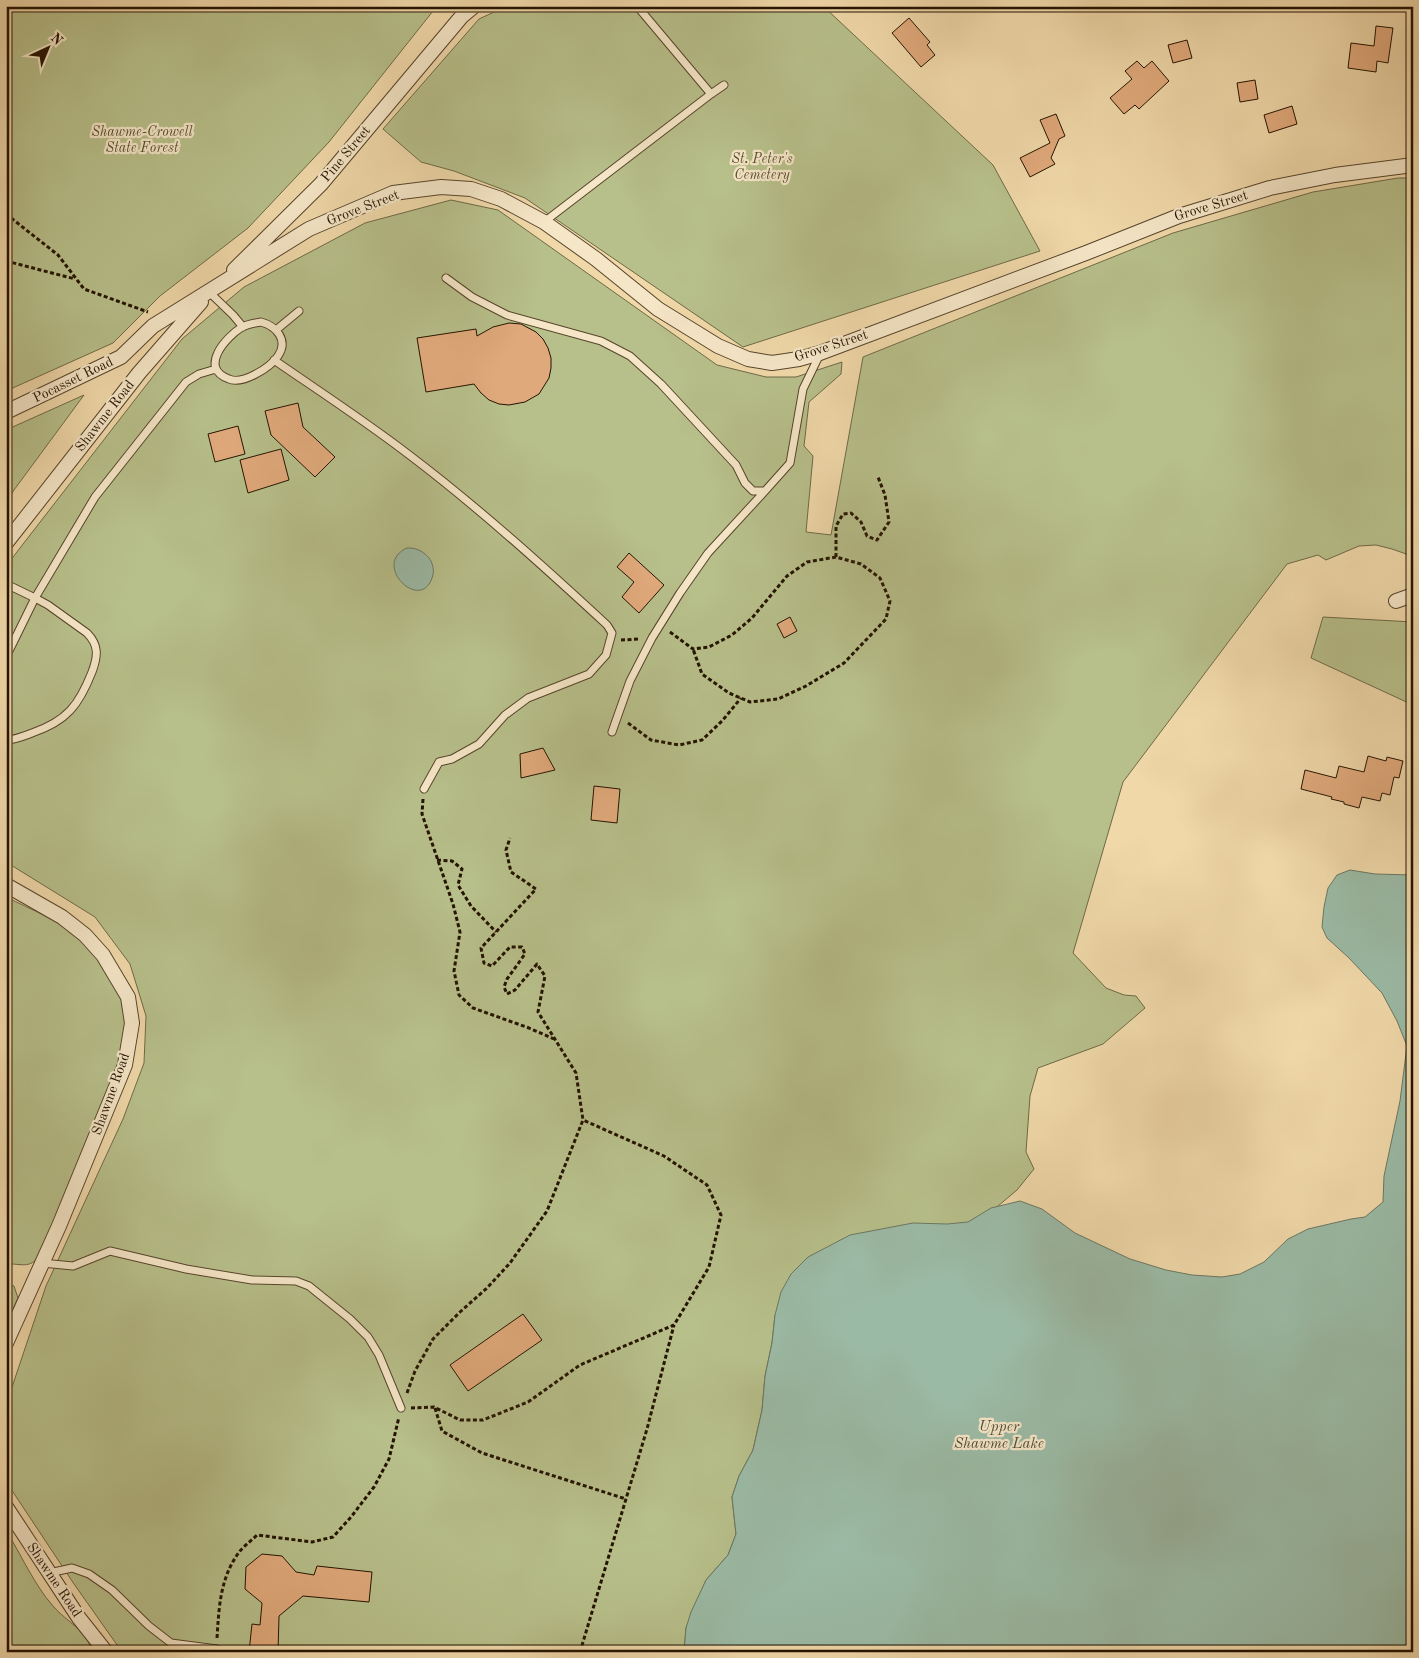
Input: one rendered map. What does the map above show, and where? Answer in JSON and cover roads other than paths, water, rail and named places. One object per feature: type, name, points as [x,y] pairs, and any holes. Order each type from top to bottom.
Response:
[{"type":"street","name":"Pine Street","points":[[209,292],[321,184],[456,23],[474,6]]},
{"type":"street","name":"Grove Street","points":[[209,292],[309,229],[393,193],[440,187],[471,190],[501,198],[544,222],[596,259],[658,309],[718,346],[748,359],[772,363],[820,353],[1179,216],[1270,188],[1335,175],[1413,165]]},
{"type":"street","name":"Pocasset Road","points":[[6,412],[121,357],[153,326],[209,292]]},
{"type":"street","name":"Shawme Road","points":[[6,543],[139,373],[209,292]]},
{"type":"street","points":[[1396,601],[1413,595]]},
{"type":"street","name":"Shawme Road","points":[[6,886],[62,917],[85,935],[103,955],[128,997],[132,1023],[125,1065],[42,1263],[6,1343]]},
{"type":"street","name":"Shawme Road","points":[[6,1506],[78,1618],[106,1652]]},
{"type":"lane","points":[[637,6],[711,94]]},
{"type":"lane","points":[[544,222],[724,85]]},
{"type":"lane","points":[[446,278],[472,298],[507,314],[601,340],[630,356],[660,384],[736,465],[745,482],[753,491],[765,491]]},
{"type":"lane","points":[[209,292],[243,327]]},
{"type":"lane","points":[[276,330],[299,312]]},
{"type":"lane","points":[[261,322],[269,324],[276,330],[282,342],[279,355],[252,376],[233,381],[223,377],[216,368],[215,359],[219,349],[243,327],[261,322]]},
{"type":"lane","points":[[612,732],[630,681],[652,638],[680,593],[708,553],[790,463],[803,389],[820,353]]},
{"type":"lane","points":[[274,360],[408,454],[510,536],[607,626],[612,634],[606,655],[588,674],[528,698],[505,715],[479,744],[452,759],[439,762],[424,789]]},
{"type":"lane","points":[[6,657],[35,598],[95,497],[186,382],[199,374],[216,368]]},
{"type":"lane","points":[[6,584],[48,605],[87,633],[92,638],[97,650],[96,662],[84,692],[68,714],[38,732],[21,738],[6,740]]},
{"type":"lane","points":[[42,1263],[73,1266],[110,1250],[186,1269],[252,1280],[296,1281],[309,1286],[350,1319],[368,1337],[379,1355],[401,1408]]},
{"type":"lane","points":[[49,1573],[72,1568],[89,1574],[112,1590],[148,1626],[170,1643],[219,1650]]},
{"type":"lane","points":[[170,1643],[172,1652]]},
{"type":"water","points":[[407,548],[413,548],[424,553],[433,566],[432,578],[426,587],[418,590],[409,588],[396,574],[394,564],[397,555]]},
{"type":"water","name":"Upper Shawme Lake","points":[[1350,870],[1375,874],[1413,875],[1413,1652],[684,1652],[686,1628],[691,1612],[706,1580],[728,1555],[736,1534],[732,1497],[739,1476],[753,1450],[762,1410],[765,1376],[772,1343],[775,1315],[781,1292],[791,1274],[808,1257],[850,1235],[913,1223],[947,1224],[968,1222],[991,1208],[1020,1201],[1042,1209],[1075,1233],[1130,1259],[1166,1270],[1192,1275],[1222,1277],[1240,1274],[1264,1262],[1288,1239],[1308,1229],[1365,1217],[1383,1202],[1384,1176],[1400,1101],[1407,1046],[1397,1021],[1382,993],[1327,938],[1322,927],[1328,888],[1337,875]]},
{"type":"park label","name":"Shawme-Crowell State Forest","points":[[142,140]]},
{"type":"park label","name":"St. Peter's Cemetery","points":[[762,168]]}]
